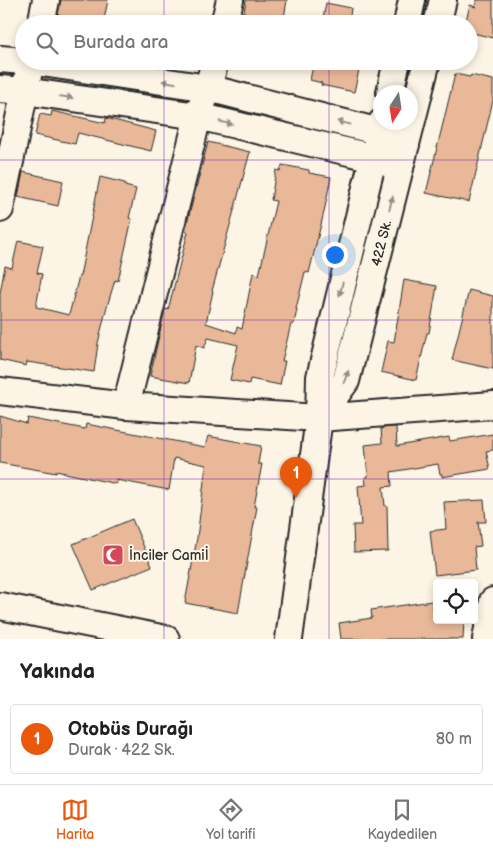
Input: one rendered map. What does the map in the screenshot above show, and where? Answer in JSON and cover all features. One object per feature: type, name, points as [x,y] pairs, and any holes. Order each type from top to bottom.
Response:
[{"type":"street","points":[[43,15],[46,0]]},
{"type":"street","points":[[226,15],[230,0]]},
{"type":"street","points":[[409,15],[412,0]]},
{"type":"street","points":[[439,15],[443,0]]},
{"type":"street","points":[[0,59],[15,60]]},
{"type":"street","points":[[0,209],[12,90],[25,70]]},
{"type":"street","points":[[90,70],[208,88],[373,125]]},
{"type":"street","points":[[126,406],[198,116],[213,70]]},
{"type":"street","points":[[392,85],[395,70]]},
{"type":"street","name":"422 Sk.","points":[[319,418],[346,381],[426,70]]},
{"type":"street","points":[[12,90],[198,116],[374,158],[403,156]]},
{"type":"street","name":"422 Sk.","points":[[290,639],[319,418],[320,377],[380,130]]},
{"type":"street","points":[[383,130],[403,156]]},
{"type":"street","points":[[0,391],[126,406],[319,418],[493,405]]},
{"type":"street","points":[[486,639],[493,601]]},
{"type":"street","points":[[0,606],[166,639]]},
{"type":"building","points":[[61,0],[108,0],[105,15],[58,15]]},
{"type":"building","points":[[246,0],[287,0],[284,15],[244,15]]},
{"type":"building","points":[[477,0],[493,0],[493,38],[478,34],[478,15],[467,15],[470,5],[476,7]]},
{"type":"building","points":[[326,3],[351,8],[350,15],[324,15]]},
{"type":"building","points":[[312,70],[359,70],[354,92],[321,85],[322,83],[310,80]]},
{"type":"building","points":[[455,74],[470,77],[471,75],[493,80],[493,100],[469,202],[426,193]]},
{"type":"building","points":[[52,111],[105,123],[106,118],[156,131],[151,151],[78,133],[75,144],[35,135],[40,114],[51,116]]},
{"type":"building","points":[[208,142],[250,152],[212,291],[206,323],[236,333],[237,327],[242,329],[253,273],[259,275],[276,201],[271,200],[276,170],[280,171],[282,165],[309,170],[309,173],[331,177],[309,273],[305,272],[294,324],[291,324],[282,361],[285,361],[280,385],[250,379],[249,384],[230,380],[238,345],[208,338],[204,348],[196,345],[189,383],[150,376],[165,309],[168,310],[188,232],[185,231]]},
{"type":"building","points":[[23,172],[63,181],[58,206],[18,197]]},
{"type":"building","points":[[100,177],[125,183],[125,186],[136,189],[129,218],[132,219],[118,281],[115,280],[106,310],[98,343],[94,372],[27,362],[26,366],[0,360],[0,293],[5,266],[12,268],[18,241],[43,246],[37,273],[42,274],[36,307],[69,315],[80,276]]},
{"type":"building","points":[[404,280],[437,286],[429,333],[427,333],[416,380],[381,372],[388,341],[394,342]]},
{"type":"building","points":[[469,290],[493,296],[493,369],[452,360]]},
{"type":"building","points":[[0,416],[27,424],[28,418],[85,429],[86,424],[205,447],[208,436],[261,446],[258,464],[262,464],[254,507],[257,507],[238,613],[185,603],[197,538],[206,465],[174,458],[169,490],[116,480],[117,484],[56,471],[56,473],[0,463]]},
{"type":"building","points":[[396,427],[397,446],[449,437],[450,441],[493,434],[493,450],[486,451],[490,469],[442,477],[438,464],[391,472],[392,486],[383,487],[385,506],[387,506],[388,551],[354,552],[353,525],[361,525],[358,486],[366,485],[365,477],[368,477],[365,445],[382,443],[381,428]]},
{"type":"building","points":[[484,500],[486,522],[478,522],[481,546],[474,547],[476,570],[435,575],[430,531],[446,529],[444,502]]},
{"type":"building","name":"İnciler Camiİ","points":[[132,519],[152,566],[93,590],[73,544]]},
{"type":"building","points":[[432,601],[433,624],[464,624],[463,639],[341,639],[339,623],[372,618],[371,610]]},
{"type":"place","name":"Otobüs Durağı","points":[[296,498]]},
{"type":"place","name":"İnciler Camiİ","points":[[113,555]]}]
